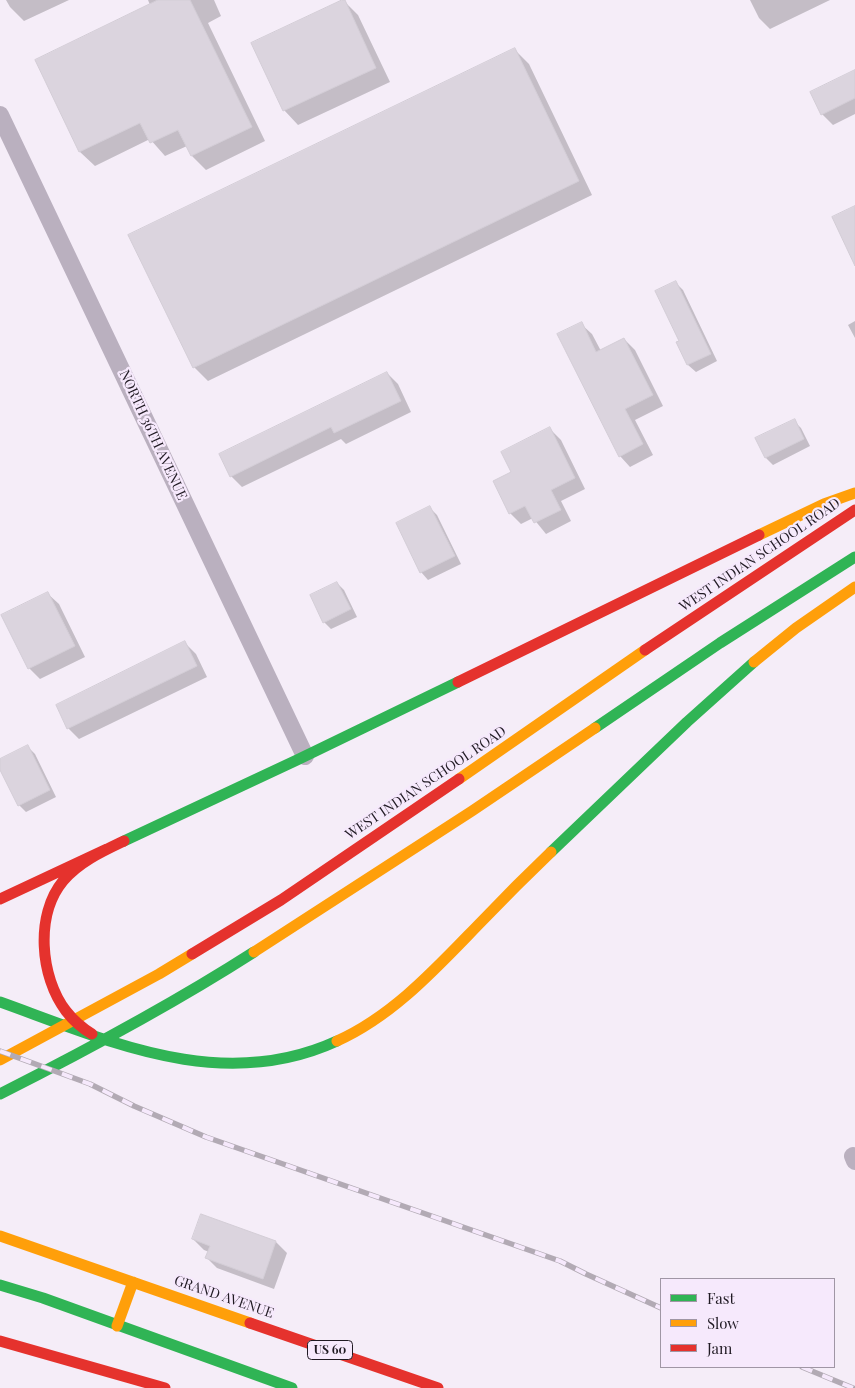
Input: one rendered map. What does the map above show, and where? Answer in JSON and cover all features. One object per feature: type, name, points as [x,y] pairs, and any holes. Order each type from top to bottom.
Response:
[{"type":"main road","points":[[0,899],[306,756],[824,504],[855,493]]},
{"type":"main road","name":"WEST INDIAN SCHOOL ROAD","points":[[0,1060],[159,974],[281,900],[700,612],[855,510]]},
{"type":"main road","points":[[0,1094],[76,1056],[215,977],[472,811],[712,649],[855,557]]},
{"type":"main road","points":[[0,1002],[94,1036],[179,1060],[208,1063],[238,1064],[302,1054],[358,1031],[405,998],[431,974],[508,894],[664,744],[746,669],[800,625],[855,587]]},
{"type":"main road","points":[[94,1036],[75,1022],[63,1008],[48,972],[44,936],[56,891],[75,870],[107,849]]},
{"type":"main road","name":"GRAND AVENUE","points":[[0,1236],[438,1388]]},
{"type":"main road","points":[[117,1326],[133,1282]]},
{"type":"main road","points":[[0,1285],[44,1298],[292,1388]]},
{"type":"main road","points":[[0,1341],[165,1388]]},
{"type":"street","name":"NORTH 36TH AVENUE","points":[[0,115],[306,756]]},
{"type":"building","points":[[158,0],[190,0],[252,127],[191,156],[178,130],[150,143],[140,123],[79,152],[35,60]]},
{"type":"building","points":[[345,0],[376,68],[283,111],[251,43]]},
{"type":"building","points":[[515,48],[579,181],[193,368],[128,235]]},
{"type":"building","points":[[855,70],[855,98],[821,115],[810,92]]},
{"type":"building","points":[[855,206],[855,266],[832,217]]},
{"type":"building","points":[[676,281],[711,354],[687,365],[676,342],[679,341],[655,291]]},
{"type":"building","points":[[582,322],[596,352],[624,338],[653,395],[625,409],[643,444],[619,457],[557,334]]},
{"type":"building","points":[[387,372],[401,401],[334,433],[331,427],[230,477],[219,454]]},
{"type":"building","points":[[795,419],[804,439],[765,458],[755,438]]},
{"type":"building","points":[[550,427],[575,478],[551,490],[561,510],[534,523],[525,506],[509,514],[493,481],[511,472],[501,452]]},
{"type":"building","points":[[430,506],[455,556],[420,573],[396,523]]},
{"type":"building","points":[[337,582],[351,609],[323,623],[310,595]]},
{"type":"building","points":[[48,592],[75,646],[28,669],[1,615]]},
{"type":"building","points":[[185,641],[197,666],[67,729],[56,705]]},
{"type":"building","points":[[28,745],[50,790],[18,806],[0,770],[0,759]]},
{"type":"building","points":[[201,1214],[276,1241],[263,1279],[205,1258],[210,1246],[192,1239]]},
{"type":"railway","points":[[0,1051],[90,1084],[134,1106],[206,1137],[560,1261],[660,1308]]},
{"type":"railway","points":[[804,1368],[853,1388]]},
{"type":"traffic: fast","points":[[595,728],[720,643],[855,557]]},
{"type":"traffic: fast","points":[[551,852],[687,722],[754,662]]},
{"type":"traffic: fast","points":[[124,841],[458,682]]},
{"type":"traffic: fast","points":[[0,1094],[129,1026],[254,952]]},
{"type":"traffic: fast","points":[[0,1002],[124,1045],[166,1056],[209,1062],[251,1063],[294,1056],[337,1041]]},
{"type":"traffic: fast","points":[[0,1285],[43,1298],[292,1388]]},
{"type":"traffic: slow","points":[[759,535],[824,504],[855,493]]},
{"type":"traffic: slow","points":[[754,662],[796,628],[855,587]]},
{"type":"traffic: slow","points":[[459,779],[645,650]]},
{"type":"traffic: slow","points":[[254,952],[472,811],[595,728]]},
{"type":"traffic: slow","points":[[337,1041],[378,1017],[415,988],[551,852]]},
{"type":"traffic: slow","points":[[0,1060],[159,974],[192,954]]},
{"type":"traffic: slow","points":[[0,1236],[250,1323]]},
{"type":"traffic: slow","points":[[117,1326],[133,1282]]},
{"type":"traffic: jam","points":[[645,650],[855,510]]},
{"type":"traffic: jam","points":[[458,682],[759,535]]},
{"type":"traffic: jam","points":[[192,954],[281,900],[459,779]]},
{"type":"traffic: jam","points":[[92,1034],[72,1018],[57,997],[46,964],[45,928],[48,911],[54,895],[69,874],[100,853],[124,841]]},
{"type":"traffic: jam","points":[[0,899],[107,849]]},
{"type":"traffic: jam","points":[[250,1323],[438,1388]]},
{"type":"traffic: jam","points":[[0,1341],[165,1388]]}]
